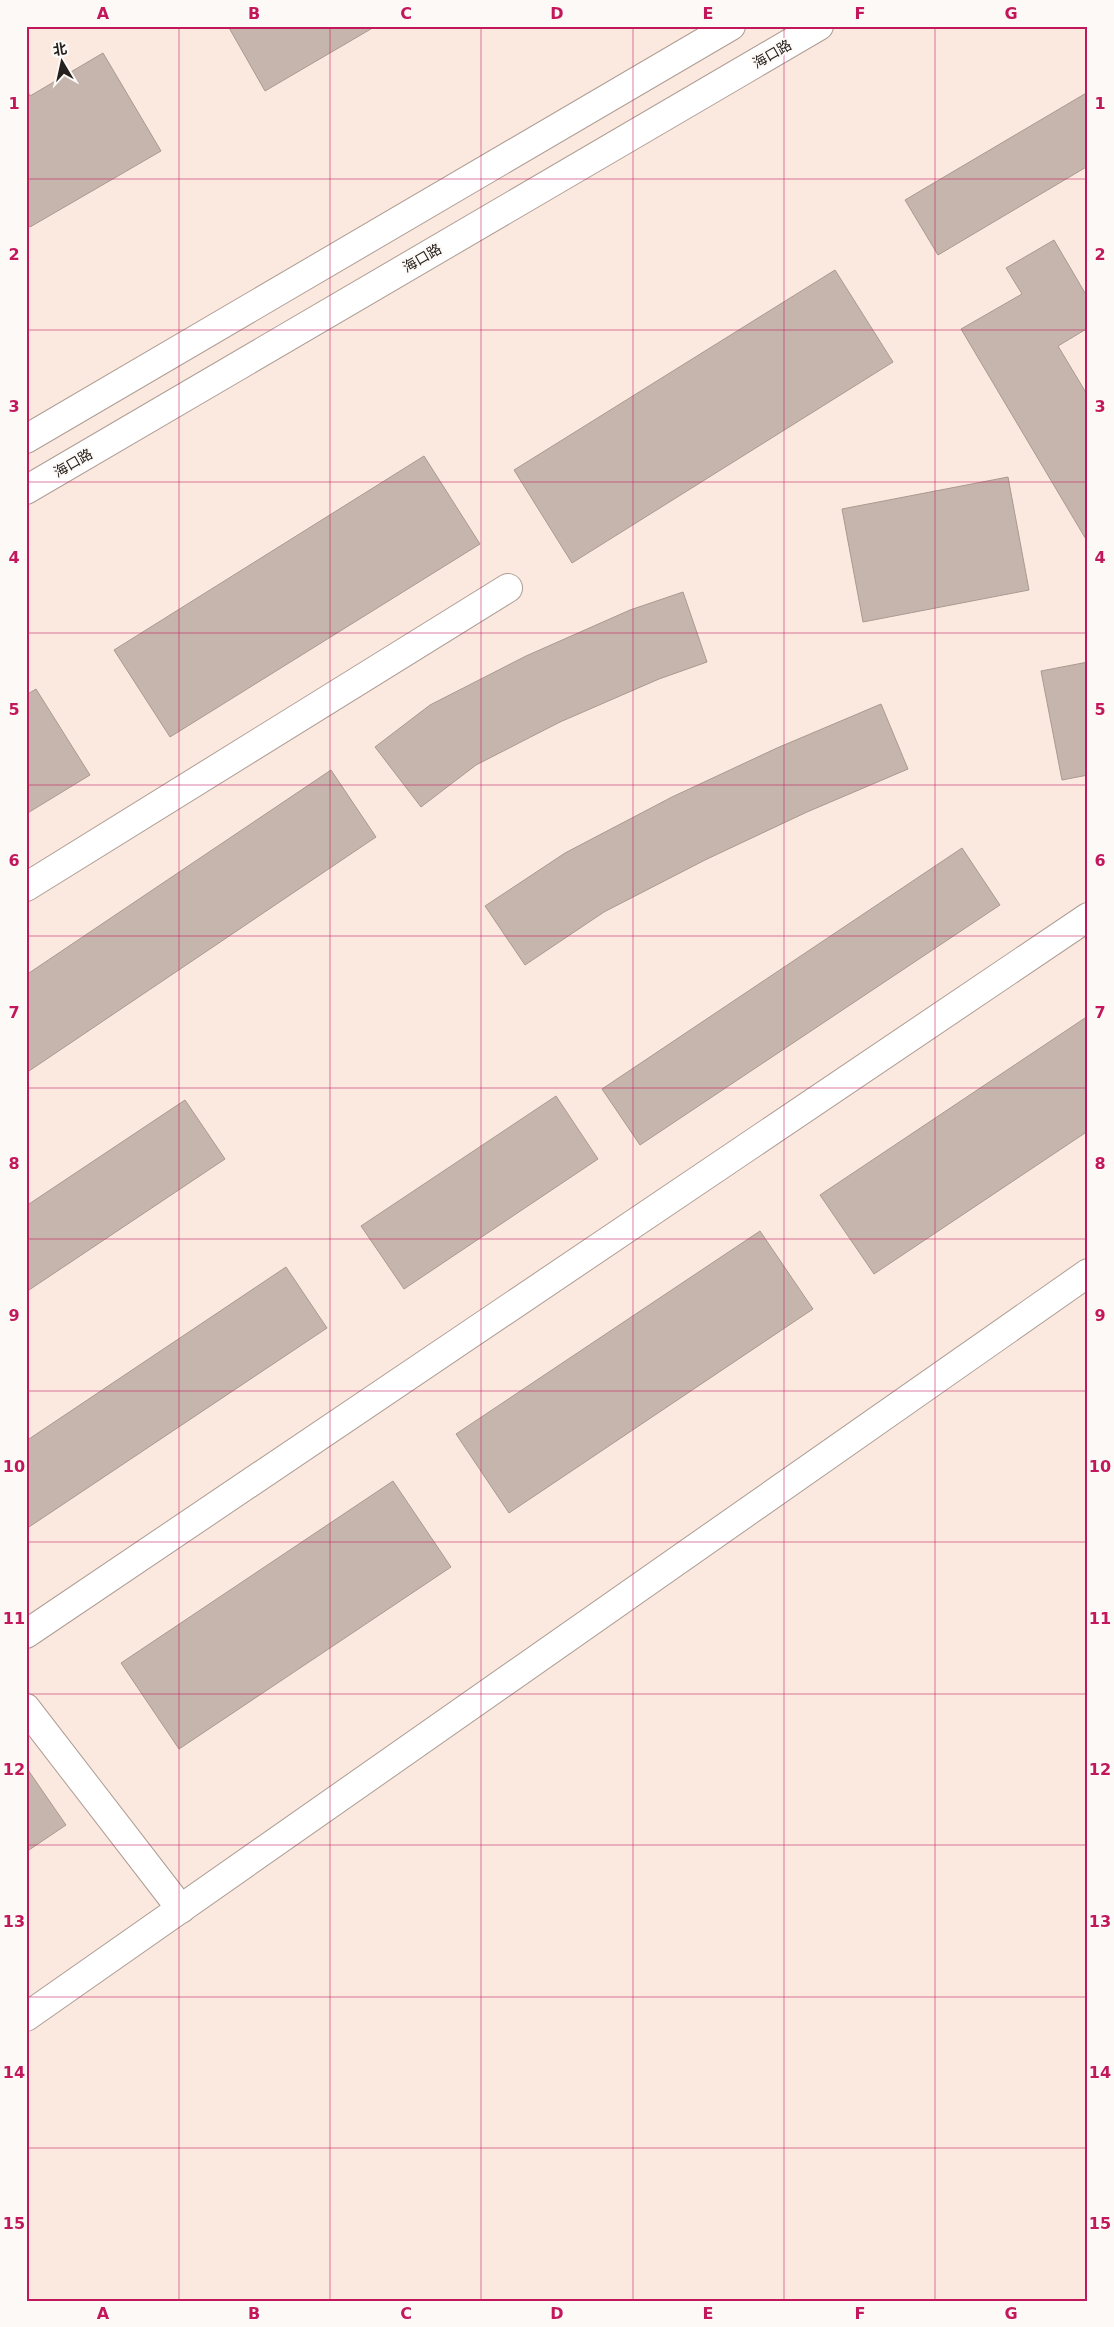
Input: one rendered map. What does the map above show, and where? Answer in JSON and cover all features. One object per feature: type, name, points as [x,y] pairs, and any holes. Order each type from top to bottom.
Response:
[{"type":"main road","points":[[26,439],[731,26]]},
{"type":"main road","name":"海口路","points":[[26,490],[819,26]]},
{"type":"main road","points":[[26,887],[508,588]]},
{"type":"main road","points":[[26,1634],[1088,917]]},
{"type":"main road","points":[[26,2017],[1088,1273]]},
{"type":"main road","points":[[26,1708],[181,1909]]},
{"type":"building","points":[[228,26],[376,26],[265,91]]},
{"type":"building","points":[[103,53],[161,151],[30,227],[26,221],[26,88],[30,96]]},
{"type":"building","points":[[1088,92],[1088,166],[938,255],[905,200]]},
{"type":"building","points":[[1054,240],[1088,298],[1088,328],[1058,346],[1088,396],[1087,541],[961,329],[1022,294],[1006,268]]},
{"type":"building","points":[[835,270],[893,362],[572,563],[514,470]]},
{"type":"building","points":[[424,456],[480,544],[170,737],[114,650]]},
{"type":"building","points":[[1008,477],[1029,590],[863,622],[842,509]]},
{"type":"building","points":[[683,592],[707,662],[659,679],[560,722],[476,765],[421,807],[375,747],[430,705],[526,656],[630,610]]},
{"type":"building","points":[[1088,662],[1088,775],[1062,780],[1041,671]]},
{"type":"building","points":[[36,689],[90,775],[26,814],[26,695]]},
{"type":"building","points":[[881,704],[908,769],[807,812],[705,860],[604,912],[525,965],[485,906],[565,853],[672,797],[777,748]]},
{"type":"building","points":[[331,770],[376,837],[26,1073],[26,975]]},
{"type":"building","points":[[962,848],[1000,905],[640,1145],[602,1089]]},
{"type":"building","points":[[1088,1016],[1088,1131],[874,1274],[820,1195]]},
{"type":"building","points":[[556,1096],[598,1159],[404,1289],[361,1226]]},
{"type":"building","points":[[185,1100],[225,1159],[26,1292],[26,1206]]},
{"type":"building","points":[[760,1231],[813,1309],[509,1513],[456,1434]]},
{"type":"building","points":[[286,1267],[327,1328],[26,1529],[26,1441]]},
{"type":"building","points":[[393,1481],[451,1567],[179,1749],[121,1663]]},
{"type":"building","points":[[26,1767],[66,1825],[26,1852]]}]
